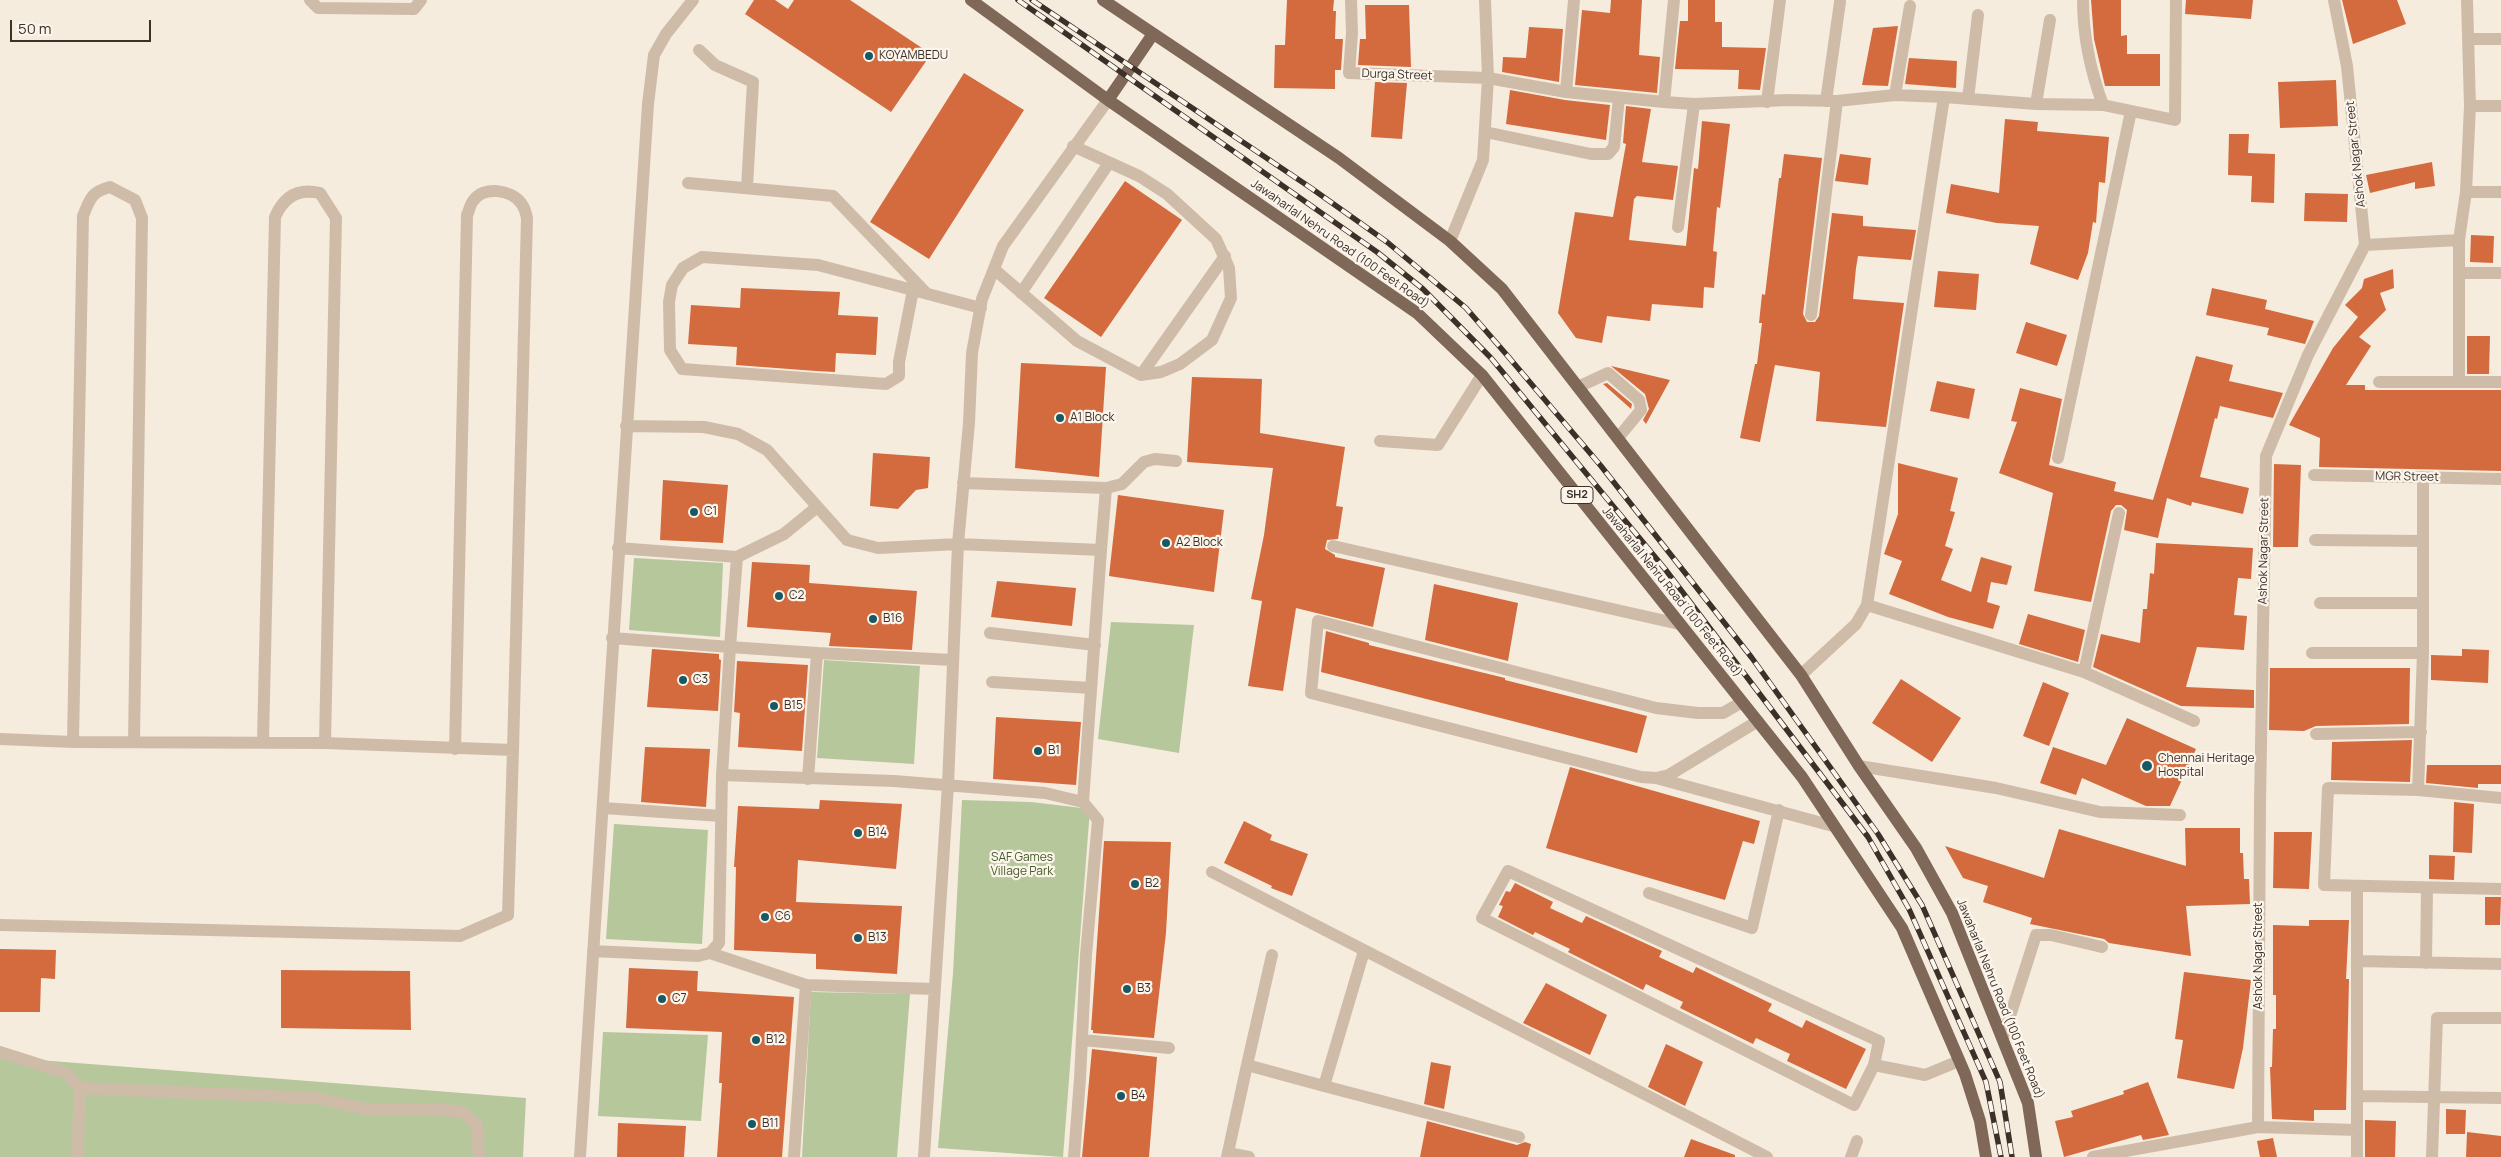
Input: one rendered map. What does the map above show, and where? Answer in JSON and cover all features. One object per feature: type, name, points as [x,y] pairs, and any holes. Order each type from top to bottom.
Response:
[{"type":"main road","name":"Jawaharlal Nehru Road (100 Feet Road)","points":[[971,0],[1108,100],[1417,313],[1482,375],[1802,777],[1832,826],[1902,928],[1959,1061],[1980,1121],[1986,1157]]},
{"type":"main road","name":"Jawaharlal Nehru Road (100 Feet Road)","points":[[1103,0],[1339,158],[1450,241],[1502,289],[1801,675],[1859,766],[1916,848],[1952,913],[2028,1103],[2036,1157]]},
{"type":"main road","points":[[1108,100],[1154,34]]},
{"type":"street","points":[[310,0],[318,8],[414,10],[422,0]]},
{"type":"street","points":[[580,1157],[647,114],[654,55],[666,34],[693,0]]},
{"type":"street","name":"Durga Street","points":[[1351,0],[1352,33],[1349,73],[1488,78]]},
{"type":"street","points":[[1450,241],[1483,160],[1488,78],[1485,0]]},
{"type":"street","points":[[1566,92],[1574,0]]},
{"type":"street","points":[[1664,102],[1674,0]]},
{"type":"street","points":[[1767,102],[1780,0]]},
{"type":"street","points":[[2082,0],[2082,28],[2092,76],[2103,105]]},
{"type":"street","points":[[1488,78],[1566,92],[1694,104],[1788,100],[1832,101],[1895,95],[2036,104],[2103,105],[2175,120],[2176,0]]},
{"type":"street","name":"Ashok Nagar Street","points":[[2258,1127],[2260,803],[2266,456],[2308,355],[2365,245],[2347,66],[2334,0]]},
{"type":"street","points":[[2459,382],[2458,240],[2466,192],[2470,106],[2467,0]]},
{"type":"street","points":[[1811,315],[1840,2]]},
{"type":"street","points":[[1895,95],[1910,6]]},
{"type":"street","points":[[1968,99],[1978,16]]},
{"type":"street","points":[[2036,104],[2050,20]]},
{"type":"street","points":[[2468,39],[2501,39]]},
{"type":"street","points":[[698,50],[715,65],[753,82],[746,187]]},
{"type":"street","points":[[1801,675],[1856,624],[1867,605],[1944,97]]},
{"type":"street","points":[[1485,132],[1591,154],[1608,154],[1614,147],[1619,98]]},
{"type":"street","points":[[924,1157],[948,786],[958,544],[972,353],[980,308],[1002,246],[1108,100]]},
{"type":"street","points":[[1678,227],[1694,104]]},
{"type":"street","points":[[2470,106],[2501,106]]},
{"type":"street","points":[[2058,458],[2131,111]]},
{"type":"street","points":[[994,269],[1077,341],[1141,375],[1161,372],[1180,364],[1212,340],[1231,298],[1229,268],[1216,239],[1167,194],[1139,176],[1073,146]]},
{"type":"street","points":[[1021,293],[1109,163]]},
{"type":"street","points":[[688,183],[833,196],[926,293]]},
{"type":"street","points":[[74,742],[83,216],[89,200],[97,190],[110,187],[134,200],[142,218],[134,742]]},
{"type":"street","points":[[262,742],[275,216],[280,204],[290,196],[306,190],[320,193],[336,218],[325,743]]},
{"type":"street","points":[[0,925],[460,936],[508,914],[527,218],[522,204],[512,196],[500,191],[487,192],[474,199],[467,215],[454,749]]},
{"type":"street","points":[[2466,192],[2501,192]]},
{"type":"street","points":[[2365,245],[2458,240]]},
{"type":"street","points":[[1141,375],[1225,256]]},
{"type":"street","points":[[913,290],[899,362],[899,376],[886,384],[682,369],[670,350],[669,302],[672,285],[683,268],[702,257],[818,266],[926,293],[980,308]]},
{"type":"street","points":[[2459,273],[2501,273]]},
{"type":"street","points":[[1578,387],[1608,373],[1639,400],[1641,410],[1618,438]]},
{"type":"street","points":[[1380,441],[1438,445],[1482,375]]},
{"type":"street","points":[[2379,382],[2501,382]]},
{"type":"street","points":[[626,426],[704,427],[738,434],[766,450],[847,540],[878,548],[958,544],[1101,550]]},
{"type":"street","points":[[963,483],[1106,488],[1122,484],[1144,462],[1155,459],[1176,461]]},
{"type":"street","name":"MGR Street","points":[[2314,475],[2501,479]]},
{"type":"street","points":[[2418,790],[2423,653],[2423,477]]},
{"type":"street","points":[[1083,802],[1106,488]]},
{"type":"street","points":[[618,548],[737,557],[784,534],[818,507]]},
{"type":"street","points":[[2084,672],[2119,513]]},
{"type":"street","points":[[2315,540],[2424,541]]},
{"type":"street","points":[[1333,546],[1679,624]]},
{"type":"street","points":[[710,953],[719,943],[722,775],[737,557]]},
{"type":"street","points":[[2320,603],[2423,603]]},
{"type":"street","points":[[1867,605],[2084,672],[2194,721]]},
{"type":"street","points":[[1742,702],[1723,713],[1698,713],[1656,708],[1318,621],[1311,693],[1641,777],[1656,778],[1832,826]]},
{"type":"street","points":[[990,633],[1094,645]]},
{"type":"street","points":[[612,638],[817,653],[953,660]]},
{"type":"street","points":[[808,779],[817,653]]},
{"type":"street","points":[[2312,654],[2423,653]]},
{"type":"street","points":[[992,682],[1091,688]]},
{"type":"street","points":[[1656,778],[1669,774],[1758,721]]},
{"type":"street","points":[[2316,734],[2421,732]]},
{"type":"street","points":[[0,739],[74,742],[325,743],[513,750]]},
{"type":"street","points":[[1859,766],[1996,788],[2100,812],[2180,816]]},
{"type":"street","points":[[722,775],[851,779],[1045,792],[1083,802],[1098,820],[1086,955],[1074,1157]]},
{"type":"street","points":[[2501,798],[2418,790],[2328,788],[2324,885],[2501,889]]},
{"type":"street","points":[[603,808],[721,816]]},
{"type":"street","points":[[1649,893],[1752,928],[1779,810]]},
{"type":"street","points":[[1212,872],[1767,1157]]},
{"type":"street","points":[[1508,872],[1879,1041],[1874,1065],[1854,1104],[1482,918],[1508,872]]},
{"type":"street","points":[[2357,886],[2357,1157]]},
{"type":"street","points":[[2426,963],[2427,888]]},
{"type":"street","points":[[2002,1038],[2036,935],[2051,935],[2102,947]]},
{"type":"street","points":[[593,951],[698,956],[710,953],[806,985],[935,989]]},
{"type":"street","points":[[1324,1086],[1364,951]]},
{"type":"street","points":[[1249,1157],[1228,1155],[1272,954]]},
{"type":"street","points":[[2357,961],[2501,964]]},
{"type":"street","points":[[794,1157],[806,985]]},
{"type":"street","points":[[2432,1157],[2437,1018],[2501,1018]]},
{"type":"street","points":[[1082,1040],[1169,1048]]},
{"type":"street","points":[[0,1052],[66,1073],[80,1088],[317,1098],[366,1109],[435,1109],[462,1112],[477,1125],[479,1157]]},
{"type":"street","points":[[1874,1065],[1925,1075],[1959,1061]]},
{"type":"street","points":[[1247,1065],[1519,1137]]},
{"type":"street","points":[[77,1157],[80,1088]]},
{"type":"street","points":[[2357,1096],[2501,1098]]},
{"type":"street","points":[[2092,1157],[2258,1127],[2357,1130]]},
{"type":"street","points":[[1851,1157],[1856,1141]]},
{"type":"green space","points":[[634,558],[723,563],[720,637],[629,630]]},
{"type":"green space","points":[[1111,622],[1194,625],[1179,753],[1098,739]]},
{"type":"green space","points":[[824,660],[920,666],[914,764],[817,758]]},
{"type":"green space","name":"SAF Games Village Park","points":[[962,800],[1031,802],[1090,809],[1063,1157],[938,1148],[953,973]]},
{"type":"green space","points":[[614,824],[708,830],[702,944],[606,939]]},
{"type":"green space","points":[[811,992],[910,994],[897,1157],[802,1157]]},
{"type":"green space","points":[[603,1032],[708,1035],[701,1121],[598,1116]]},
{"type":"green space","points":[[0,1057],[526,1098],[523,1157],[0,1157]]},
{"type":"building","name":"KOYAMBEDU","points":[[754,0],[775,0],[788,9],[794,0],[850,0],[931,54],[891,112],[745,14]]},
{"type":"building","points":[[1287,0],[1334,0],[1333,11],[1336,11],[1335,39],[1343,39],[1341,70],[1335,70],[1335,89],[1274,88],[1275,45],[1285,45]]},
{"type":"building","points":[[1611,0],[1642,0],[1639,55],[1660,57],[1657,93],[1575,85],[1582,10],[1610,13]]},
{"type":"building","points":[[1688,0],[1715,0],[1715,22],[1722,22],[1722,47],[1766,48],[1760,90],[1738,89],[1739,70],[1675,69],[1680,21],[1688,21]]},
{"type":"building","points":[[2091,0],[2121,0],[2121,36],[2127,35],[2127,54],[2160,54],[2160,86],[2105,86],[2094,39]]},
{"type":"building","points":[[2186,0],[2253,0],[2251,19],[2185,14]]},
{"type":"building","points":[[2342,0],[2397,0],[2406,24],[2353,44]]},
{"type":"building","points":[[1365,5],[1409,5],[1411,67],[1358,65],[1360,39],[1366,39]]},
{"type":"building","points":[[1898,26],[1888,86],[1862,85],[1873,28]]},
{"type":"building","points":[[1529,27],[1563,29],[1559,82],[1502,72],[1503,57],[1526,58]]},
{"type":"building","points":[[1909,58],[1957,61],[1956,88],[1905,84]]},
{"type":"building","points":[[964,73],[1024,110],[929,259],[870,222]]},
{"type":"building","points":[[2336,80],[2338,126],[2280,128],[2278,82]]},
{"type":"building","points":[[1375,82],[1407,83],[1402,139],[1371,137]]},
{"type":"building","points":[[1510,90],[1565,100],[1610,105],[1606,140],[1506,124]]},
{"type":"building","points":[[1626,106],[1651,109],[1642,162],[1678,166],[1673,200],[1637,196],[1634,199],[1629,240],[1686,246],[1694,168],[1698,169],[1702,121],[1730,124],[1720,208],[1717,207],[1713,251],[1717,252],[1714,288],[1704,287],[1703,308],[1652,304],[1650,321],[1607,316],[1602,343],[1576,338],[1558,313],[1575,212],[1613,217],[1626,144],[1623,143]]},
{"type":"building","points":[[2005,119],[2038,122],[2037,131],[2109,137],[2105,183],[2099,182],[2096,223],[2093,222],[2088,253],[2078,280],[2030,264],[2039,226],[1997,223],[1946,213],[1951,184],[1999,193]]},
{"type":"building","points":[[2229,134],[2249,134],[2248,153],[2275,154],[2274,203],[2251,202],[2252,176],[2228,175]]},
{"type":"building","points":[[1784,154],[1822,158],[1803,314],[1807,322],[1815,322],[1819,316],[1832,213],[1863,216],[1863,226],[1916,230],[1911,260],[1858,256],[1856,268],[1853,299],[1904,303],[1886,427],[1816,421],[1820,372],[1775,365],[1760,442],[1740,438],[1755,364],[1757,364],[1762,323],[1759,323],[1762,294],[1765,295],[1779,178],[1781,178]]},
{"type":"building","points":[[1840,154],[1871,158],[1868,185],[1835,181]]},
{"type":"building","points":[[2432,162],[2435,186],[2415,189],[2415,182],[2370,193],[2366,175]]},
{"type":"building","points":[[1125,181],[1182,220],[1101,337],[1044,298]]},
{"type":"building","points":[[2305,193],[2348,194],[2347,222],[2304,221]]},
{"type":"building","points":[[2471,235],[2494,236],[2493,263],[2470,262]]},
{"type":"building","points":[[2393,269],[2394,288],[2380,293],[2386,310],[2359,337],[2371,346],[2346,385],[2365,385],[2365,390],[2501,390],[2501,471],[2319,467],[2320,438],[2289,425],[2333,348],[2358,317],[2345,305],[2362,288],[2364,279]]},
{"type":"building","points":[[1938,271],[1979,274],[1976,310],[1934,307]]},
{"type":"building","points":[[741,288],[840,292],[838,315],[878,317],[876,355],[836,353],[835,372],[816,371],[736,365],[737,347],[688,344],[691,305],[740,308]]},
{"type":"building","points":[[2212,288],[2267,300],[2265,309],[2314,321],[2305,344],[2267,335],[2269,328],[2206,315]]},
{"type":"building","points":[[2026,322],[2067,335],[2057,366],[2016,353]]},
{"type":"building","points":[[2467,336],[2490,336],[2489,374],[2467,374]]},
{"type":"building","points":[[2196,356],[2233,365],[2229,381],[2283,393],[2273,418],[2220,406],[2217,419],[2215,418],[2200,477],[2249,488],[2243,514],[2192,502],[2191,506],[2167,498],[2158,538],[2124,530],[2127,510],[2121,505],[2116,505],[2111,511],[2091,602],[2034,591],[2053,493],[1999,473],[2017,422],[2011,421],[2020,388],[2062,399],[2049,465],[2116,482],[2114,491],[2153,500]]},
{"type":"building","name":"A1 Block","points":[[1021,363],[1106,367],[1099,477],[1015,468]]},
{"type":"building","points":[[1611,366],[1670,380],[1646,424],[1643,420],[1649,409],[1645,394]]},
{"type":"building","points":[[1192,377],[1262,379],[1260,433],[1345,447],[1336,506],[1343,507],[1338,539],[1327,540],[1325,549],[1335,555],[1335,557],[1385,568],[1373,627],[1296,608],[1283,691],[1248,686],[1262,601],[1251,599],[1264,535],[1273,468],[1187,462]]},
{"type":"building","points":[[1937,381],[1975,389],[1969,419],[1930,411]]},
{"type":"building","points":[[1607,383],[1632,404],[1631,409],[1603,384]]},
{"type":"building","points":[[873,453],[930,457],[928,488],[916,490],[898,509],[870,506]]},
{"type":"building","points":[[1898,463],[1958,478],[1950,511],[1955,512],[1945,546],[1953,549],[1941,580],[1971,592],[1981,557],[2012,566],[2007,585],[1991,582],[1987,602],[2000,606],[1993,629],[1948,617],[1889,594],[1902,561],[1884,554],[1898,514]]},
{"type":"building","points":[[2274,464],[2301,465],[2298,547],[2273,547]]},
{"type":"building","name":"C1","points":[[663,480],[728,485],[723,543],[660,540]]},
{"type":"building","name":"A2 Block","points":[[1118,495],[1224,510],[1214,592],[1109,576]]},
{"type":"building","points":[[2156,543],[2253,548],[2251,579],[2238,578],[2234,615],[2247,616],[2244,650],[2197,647],[2186,687],[2254,690],[2254,708],[2181,706],[2093,667],[2101,634],[2140,643],[2143,609],[2147,609],[2150,573],[2154,574]]},
{"type":"building","points":[[752,562],[810,565],[809,583],[917,591],[912,650],[829,646],[831,633],[747,627]]},
{"type":"building","points":[[997,581],[1076,588],[1072,626],[991,617]]},
{"type":"building","points":[[1434,584],[1518,603],[1508,661],[1425,640]]},
{"type":"building","points":[[2028,614],[2085,630],[2078,662],[2019,644]]},
{"type":"building","points":[[1326,631],[1369,643],[1369,645],[1505,678],[1505,680],[1647,716],[1637,753],[1321,672]]},
{"type":"building","name":"C3","points":[[652,649],[719,654],[719,659],[721,660],[718,711],[647,707]]},
{"type":"building","points":[[2462,649],[2489,650],[2488,683],[2431,680],[2431,655],[2462,656]]},
{"type":"building","name":"B15","points":[[737,661],[808,665],[802,751],[738,747],[740,713],[734,712]]},
{"type":"building","points":[[2270,668],[2410,668],[2409,724],[2316,726],[2304,731],[2269,730]]},
{"type":"building","points":[[1901,679],[1961,718],[1932,762],[1872,723]]},
{"type":"building","points":[[2043,682],[2069,693],[2049,746],[2023,736]]},
{"type":"building","name":"B1","points":[[996,717],[1081,722],[1076,785],[993,779]]},
{"type":"building","name":"Chennai Heritage Hospital","points":[[2127,718],[2196,749],[2170,806],[2146,806],[2082,778],[2076,795],[2040,783],[2053,747],[2106,765]]},
{"type":"building","points":[[2412,740],[2410,782],[2331,780],[2332,742]]},
{"type":"building","points":[[645,747],[710,749],[706,807],[641,802]]},
{"type":"building","points":[[2427,765],[2501,765],[2501,784],[2478,784],[2478,788],[2426,783]]},
{"type":"building","points":[[1570,767],[1760,821],[1754,844],[1743,841],[1725,900],[1546,848]]},
{"type":"building","points":[[820,800],[902,804],[896,869],[798,860],[796,902],[902,906],[897,974],[816,969],[816,954],[734,950],[736,867],[734,867],[738,806],[819,809]]},
{"type":"building","points":[[2454,802],[2474,804],[2472,853],[2453,852]]},
{"type":"building","points":[[1244,821],[1272,835],[1270,840],[1308,854],[1292,896],[1271,888],[1272,886],[1224,863]]},
{"type":"building","points":[[2185,828],[2240,828],[2240,853],[2243,853],[2244,879],[2249,879],[2250,904],[2186,906],[2191,956],[2109,943],[2104,939],[2030,924],[2032,918],[1983,902],[1988,886],[1963,878],[1945,846],[2044,878],[2059,829],[2186,866]]},
{"type":"building","points":[[2274,832],[2312,832],[2309,889],[2273,888]]},
{"type":"building","points":[[1104,841],[1171,842],[1166,933],[1154,1038],[1093,1033],[1093,1030],[1091,1030]]},
{"type":"building","points":[[2429,855],[2455,856],[2454,880],[2429,879]]},
{"type":"building","points":[[1515,883],[1553,902],[1550,908],[1582,923],[1586,916],[1662,951],[1659,957],[1693,973],[1696,967],[1772,1004],[1768,1011],[1802,1028],[1806,1020],[1866,1049],[1846,1089],[1787,1061],[1790,1054],[1756,1038],[1753,1044],[1680,1008],[1683,1002],[1646,984],[1643,990],[1568,952],[1570,949],[1535,932],[1533,935],[1498,917],[1503,906],[1499,905],[1506,891],[1510,892]]},
{"type":"building","points":[[2485,897],[2501,897],[2500,925],[2485,925]]},
{"type":"building","points":[[2309,920],[2349,920],[2346,979],[2349,979],[2346,1110],[2314,1110],[2314,1121],[2272,1119],[2270,1067],[2272,1067],[2273,1029],[2276,1029],[2276,995],[2273,995],[2273,925],[2309,926]]},
{"type":"building","points":[[0,949],[56,950],[55,979],[41,978],[40,1012],[0,1012]]},
{"type":"building","points":[[629,968],[698,971],[697,991],[794,997],[782,1157],[717,1157],[722,1083],[719,1083],[722,1032],[626,1028]]},
{"type":"building","points":[[281,970],[410,971],[411,1030],[281,1028]]},
{"type":"building","points":[[2184,972],[2251,980],[2243,1048],[2234,1089],[2177,1078],[2183,1040],[2175,1039]]},
{"type":"building","points":[[1546,983],[1607,1015],[1590,1055],[1523,1023]]},
{"type":"building","points":[[1666,1044],[1703,1062],[1685,1106],[1648,1087]]},
{"type":"building","name":"B4","points":[[1092,1049],[1157,1057],[1149,1157],[1082,1157]]},
{"type":"building","points":[[1431,1062],[1451,1066],[1444,1109],[1424,1104]]},
{"type":"building","points":[[2148,1082],[2169,1135],[2143,1140],[2141,1135],[2064,1157],[2055,1121],[2073,1117],[2071,1111],[2124,1094],[2123,1091]]},
{"type":"building","points":[[2446,1109],[2466,1110],[2465,1134],[2446,1134]]},
{"type":"building","points":[[2365,1120],[2396,1121],[2395,1157],[2365,1157]]},
{"type":"building","points":[[1427,1121],[1517,1145],[1525,1142],[1531,1144],[1528,1157],[1420,1157]]},
{"type":"building","points":[[618,1123],[686,1126],[684,1157],[617,1157]]},
{"type":"building","points":[[2467,1132],[2501,1136],[2501,1157],[2466,1157]]},
{"type":"building","points":[[2273,1138],[2277,1157],[2260,1157],[2257,1141]]},
{"type":"building","points":[[1691,1139],[1735,1155],[1735,1157],[1684,1157]]},
{"type":"railway","points":[[1018,0],[1377,252],[1423,289],[1491,358],[1665,569],[1868,837],[1909,909],[1986,1082],[2001,1157]]},
{"type":"railway","points":[[1032,0],[1311,188],[1387,242],[1466,308],[1601,466],[1752,658],[1878,834],[1922,905],[2000,1082],[2012,1157]]},
{"type":"place","name":"KOYAMBEDU","points":[[869,56]]},
{"type":"place","name":"A1 Block","points":[[1060,418]]},
{"type":"place","name":"C1","points":[[694,512]]},
{"type":"place","name":"A2 Block","points":[[1166,543]]},
{"type":"place","name":"C2","points":[[779,596]]},
{"type":"place","name":"B16","points":[[873,619]]},
{"type":"place","name":"C3","points":[[683,680]]},
{"type":"place","name":"B15","points":[[774,706]]},
{"type":"place","name":"B1","points":[[1038,751]]},
{"type":"place","name":"Chennai Heritage Hospital","points":[[2147,766]]},
{"type":"place","name":"B14","points":[[858,833]]},
{"type":"place","name":"B2","points":[[1135,884]]},
{"type":"place","name":"C6","points":[[765,917]]},
{"type":"place","name":"B13","points":[[858,938]]},
{"type":"place","name":"B3","points":[[1127,989]]},
{"type":"place","name":"C7","points":[[662,999]]},
{"type":"place","name":"B12","points":[[756,1040]]},
{"type":"place","name":"B4","points":[[1121,1096]]},
{"type":"place","name":"B11","points":[[752,1124]]}]
